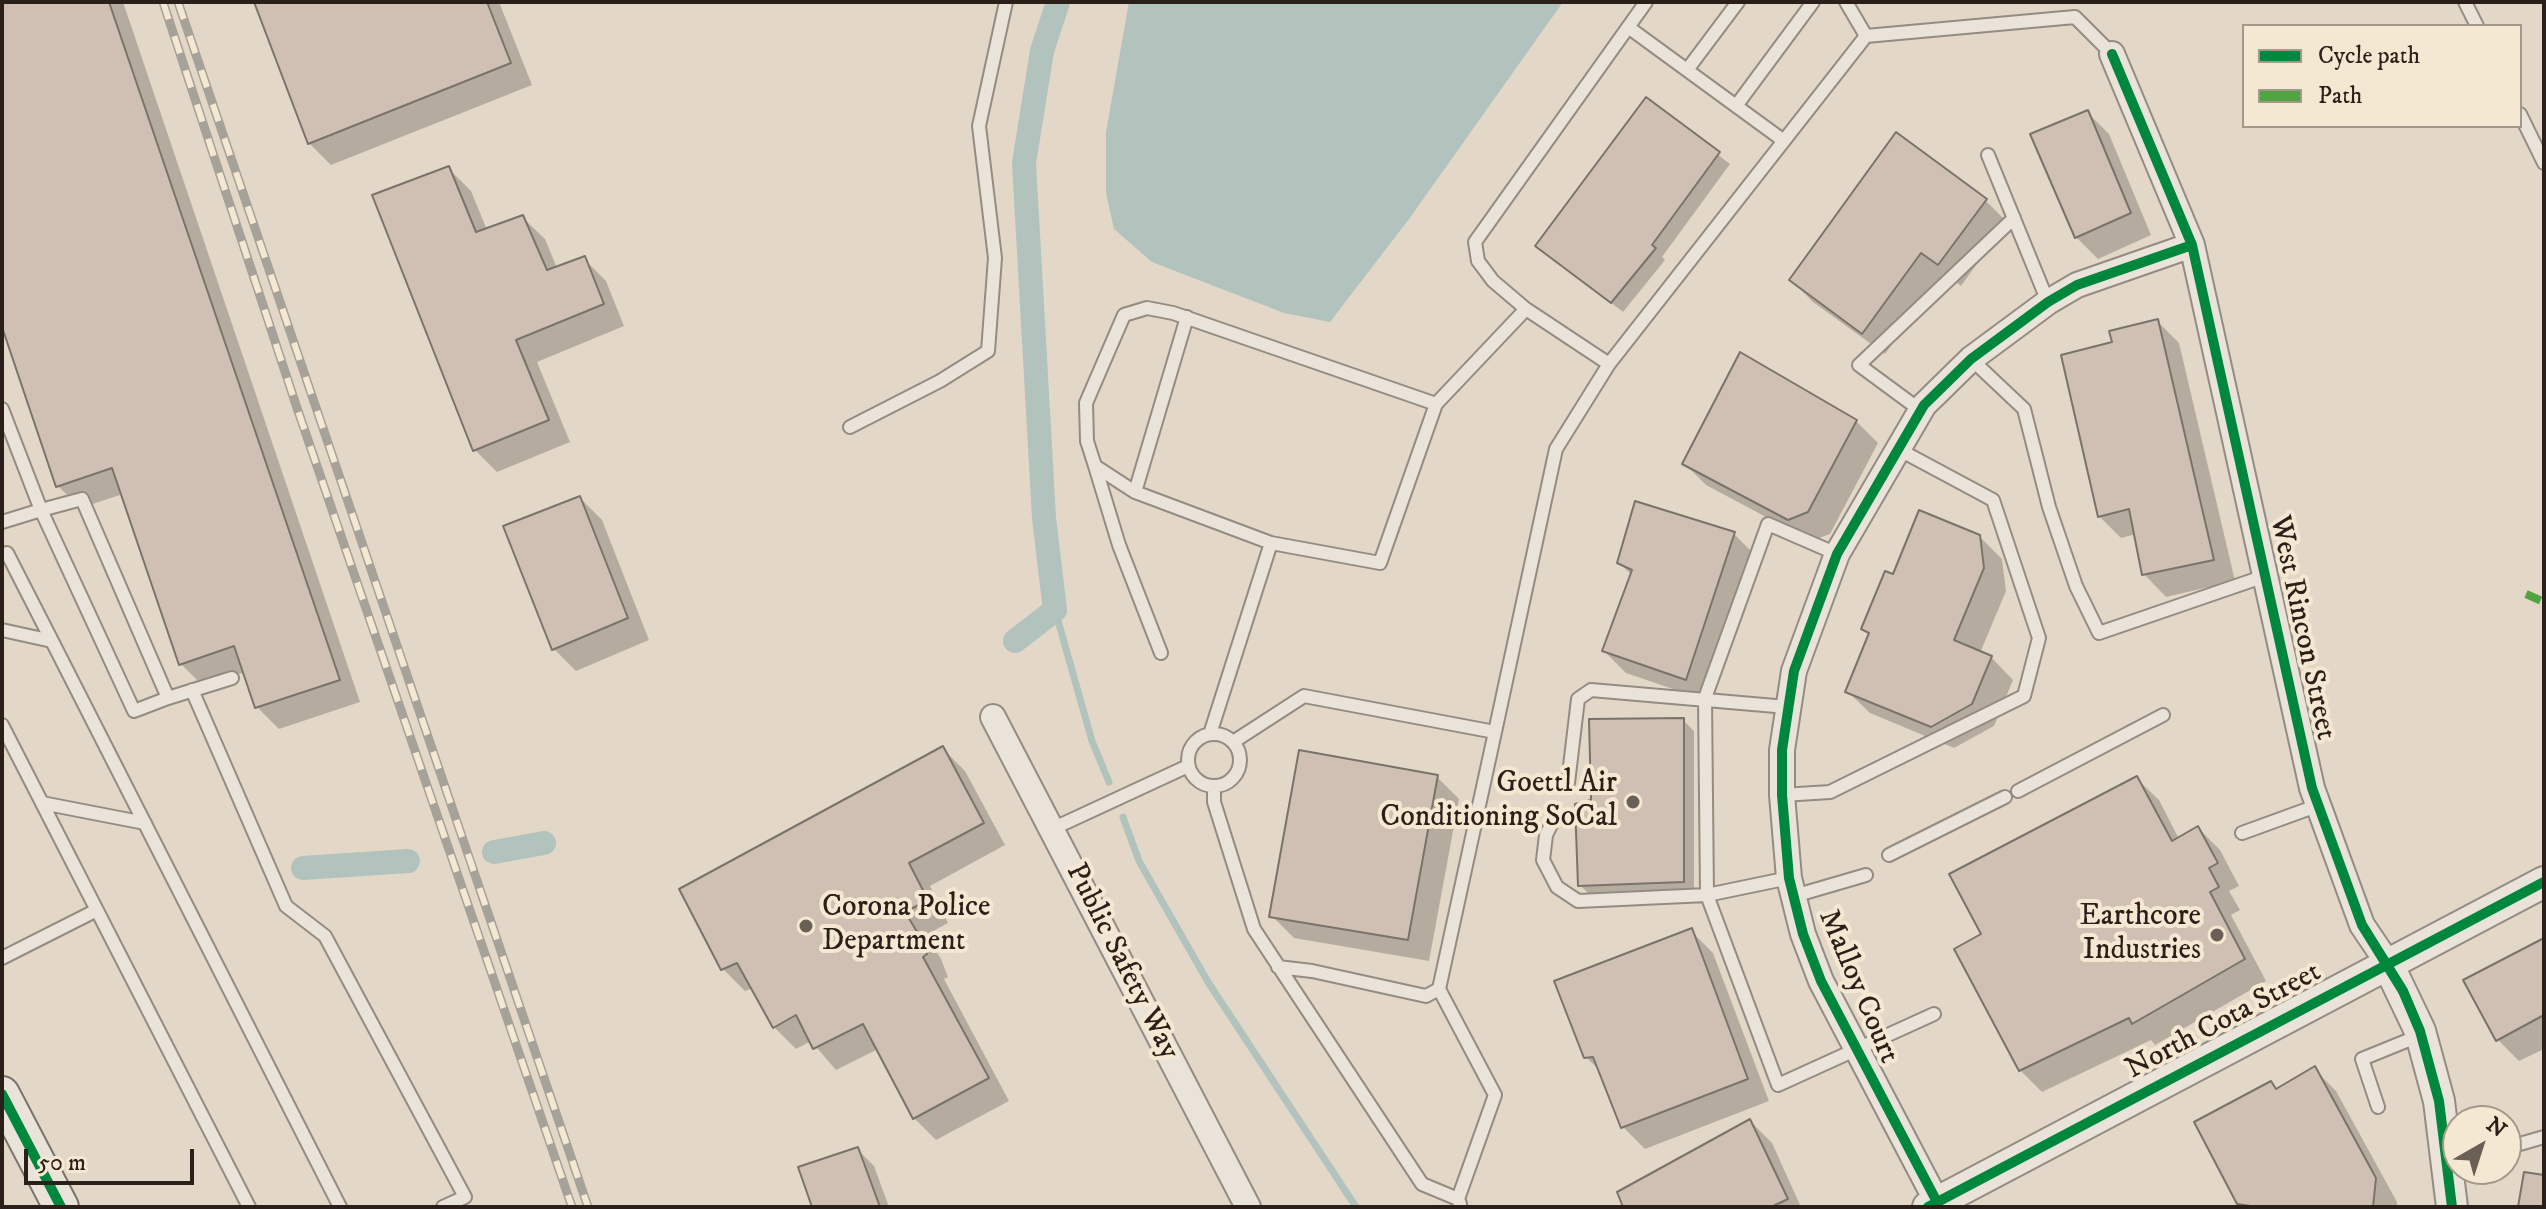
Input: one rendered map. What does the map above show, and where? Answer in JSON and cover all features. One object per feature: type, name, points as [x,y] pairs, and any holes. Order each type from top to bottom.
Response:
[{"type":"main road","points":[[2,1094],[61,1207]]},
{"type":"street","name":"West Rincon Street","points":[[2112,54],[2192,245],[2312,788],[2362,925],[2387,962],[2421,1035],[2442,1115]]},
{"type":"street","name":"Malloy Court","points":[[1933,1205],[1821,981],[1791,887],[1782,795],[1787,707],[1794,671],[1837,554],[1920,410],[1971,359],[2048,302],[2077,285],[2192,245]]},
{"type":"street","name":"Public Safety Way","points":[[993,717],[1248,1207]]},
{"type":"street","name":"North Cota Street","points":[[1933,1205],[2387,962],[2544,882]]},
{"type":"street","name":"West Rincon Street","points":[[2452,1207],[2453,1185]]},
{"type":"lane","points":[[850,427],[940,381],[988,351],[995,258],[979,126],[1006,2]]},
{"type":"lane","points":[[1609,364],[1526,309],[1493,281],[1478,261],[1475,242],[1646,2]]},
{"type":"lane","points":[[1687,70],[1738,2]]},
{"type":"lane","points":[[1736,106],[1813,2]]},
{"type":"lane","points":[[1846,2],[1866,36]]},
{"type":"lane","points":[[2465,2],[2476,24]]},
{"type":"lane","points":[[1214,787],[1214,802],[1254,929],[1422,1184],[1460,1203],[1495,1095],[1439,989],[1556,449],[1609,364],[1866,36],[2075,17],[2112,54]]},
{"type":"lane","points":[[1628,27],[1784,141]]},
{"type":"lane","points":[[2522,118],[2544,163]]},
{"type":"lane","points":[[1988,155],[2048,302]]},
{"type":"lane","points":[[1920,410],[1859,365],[2014,218]]},
{"type":"lane","points":[[1161,653],[1119,545],[1087,441],[1086,403],[1124,315],[1147,308],[1187,317],[1291,357],[1436,404]]},
{"type":"lane","points":[[1095,466],[1135,492],[1271,543],[1380,563],[1436,404],[1526,309]]},
{"type":"lane","points":[[1135,492],[1187,317]]},
{"type":"lane","points":[[1971,359],[2024,409],[2049,507],[2076,586],[2099,633],[2265,576]]},
{"type":"lane","points":[[2,409],[41,510],[134,711],[165,692],[192,690],[232,678]]},
{"type":"lane","points":[[1782,795],[1830,792],[2024,696],[2039,638],[1993,500],[1984,492],[1896,448]]},
{"type":"lane","points":[[2,522],[82,499],[165,692]]},
{"type":"lane","points":[[1837,554],[1768,524],[1705,698],[1707,895],[1778,1085],[1857,1052],[1934,1014]]},
{"type":"lane","points":[[1210,734],[1271,543]]},
{"type":"lane","points":[[7,553],[340,1207]]},
{"type":"lane","points":[[2,630],[52,641]]},
{"type":"lane","points":[[192,690],[286,906],[325,936],[465,1197],[443,1207]]},
{"type":"lane","points":[[1568,783],[1578,699],[1591,690],[1787,707]]},
{"type":"lane","points":[[1233,742],[1304,696],[1495,732]]},
{"type":"lane","points":[[2018,791],[2163,715]]},
{"type":"lane","points":[[2,725],[249,1207]]},
{"type":"lane","points":[[1210,734],[1227,737],[1233,742],[1238,750],[1239,767],[1230,781],[1214,787],[1197,781],[1188,766],[1187,757],[1194,741],[1210,734]]},
{"type":"lane","points":[[1052,829],[1188,766]]},
{"type":"lane","points":[[1889,855],[2005,797]]},
{"type":"lane","points":[[42,803],[145,823]]},
{"type":"lane","points":[[2242,833],[2319,805]]},
{"type":"lane","points":[[1553,821],[1546,835],[1543,860],[1557,887],[1578,901],[1707,895],[1791,887],[1866,875]]},
{"type":"lane","points":[[2,958],[97,910]]},
{"type":"lane","points":[[1278,967],[1312,971],[1426,996],[1439,989]]},
{"type":"lane","points":[[2378,1107],[2362,1059],[2421,1035]]},
{"type":"lane","points":[[2522,1143],[2544,1137]]},
{"type":"shaded area","points":[[1129,2],[1563,2],[1409,219],[1330,322],[1284,313],[1152,262],[1114,229],[1106,193],[1106,132]]},
{"type":"building","points":[[2,2],[109,2],[340,680],[255,708],[234,646],[179,665],[112,468],[56,487],[2,327]]},
{"type":"building","points":[[254,2],[487,2],[511,63],[308,144]]},
{"type":"building","points":[[1646,97],[1720,152],[1652,245],[1656,248],[1611,303],[1535,246]]},
{"type":"building","points":[[2088,110],[2131,213],[2075,238],[2030,134]]},
{"type":"building","points":[[1896,132],[1987,199],[1938,265],[1921,253],[1862,334],[1789,280]]},
{"type":"building","points":[[449,166],[476,232],[523,215],[547,270],[585,256],[604,304],[516,340],[549,420],[473,451],[372,195]]},
{"type":"building","points":[[2158,319],[2214,560],[2142,575],[2129,509],[2098,517],[2061,355],[2112,342],[2109,331]]},
{"type":"building","points":[[1740,352],[1857,420],[1808,512],[1788,520],[1682,464]]},
{"type":"building","points":[[580,496],[628,618],[552,650],[503,526]]},
{"type":"building","points":[[1635,501],[1735,532],[1686,680],[1602,651],[1632,570],[1617,563]]},
{"type":"building","points":[[1919,510],[1980,535],[1984,568],[1954,640],[1992,656],[1972,704],[1931,727],[1845,692],[1869,633],[1861,629],[1885,571],[1893,574]]},
{"type":"building","name":"Goettl Air Conditioning SoCal","points":[[1684,718],[1684,882],[1578,886],[1575,804],[1591,800],[1589,719]]},
{"type":"building","name":"Corona Police Department","points":[[943,746],[984,823],[909,863],[928,900],[905,912],[927,954],[923,957],[989,1078],[913,1119],[863,1024],[813,1049],[796,1015],[773,1028],[737,963],[721,970],[679,889]]},
{"type":"building","points":[[1299,750],[1438,775],[1408,940],[1269,917]]},
{"type":"building","points":[[2137,776],[2172,841],[2198,826],[2218,863],[2209,868],[2219,887],[2210,892],[2245,959],[2132,1024],[2129,1018],[2019,1071],[1954,949],[1981,934],[1949,874]]},
{"type":"building","points":[[1692,928],[1748,1079],[1621,1128],[1593,1057],[1584,1058],[1554,981]]},
{"type":"building","points":[[2544,938],[2544,1015],[2496,1041],[2463,980]]},
{"type":"building","points":[[2315,1066],[2376,1178],[2373,1207],[2257,1207],[2237,1204],[2194,1122],[2271,1081],[2276,1089]]},
{"type":"building","points":[[1750,1119],[1788,1199],[1771,1207],[1623,1207],[1617,1192]]},
{"type":"building","points":[[858,1147],[880,1207],[812,1207],[798,1167]]},
{"type":"building","points":[[2524,1172],[2544,1175],[2544,1207],[2518,1207]]},
{"type":"waterway","points":[[1015,641],[1055,610],[1044,518],[1024,163],[1042,51],[1058,2]]},
{"type":"waterway","points":[[1055,610],[1092,741],[1109,782]]},
{"type":"waterway","points":[[1123,817],[1139,861],[1208,982],[1356,1207]]},
{"type":"waterway","points":[[494,852],[544,843]]},
{"type":"waterway","points":[[303,868],[408,861]]},
{"type":"railway","points":[[163,2],[296,405],[572,1207]]},
{"type":"railway","points":[[178,2],[588,1207]]},
{"type":"marked path","points":[[2526,594],[2544,602]]},
{"type":"cycle path","points":[[2112,54],[2192,245],[2312,788],[2362,925],[2403,991],[2420,1031],[2439,1101],[2452,1207]]},
{"type":"cycle path","points":[[1937,1202],[1821,981],[1803,934],[1789,878],[1782,795],[1782,750],[1794,671],[1837,554],[1924,405],[1971,359],[2048,302],[2077,285],[2192,245]]},
{"type":"cycle path","points":[[1928,1207],[2544,882]]},
{"type":"cycle path","points":[[2,1094],[61,1207]]},
{"type":"place","name":"Goettl Air Conditioning SoCal","points":[[1633,802]]},
{"type":"place","name":"Corona Police Department","points":[[806,926]]},
{"type":"place","name":"Earthcore Industries","points":[[2217,935]]}]
